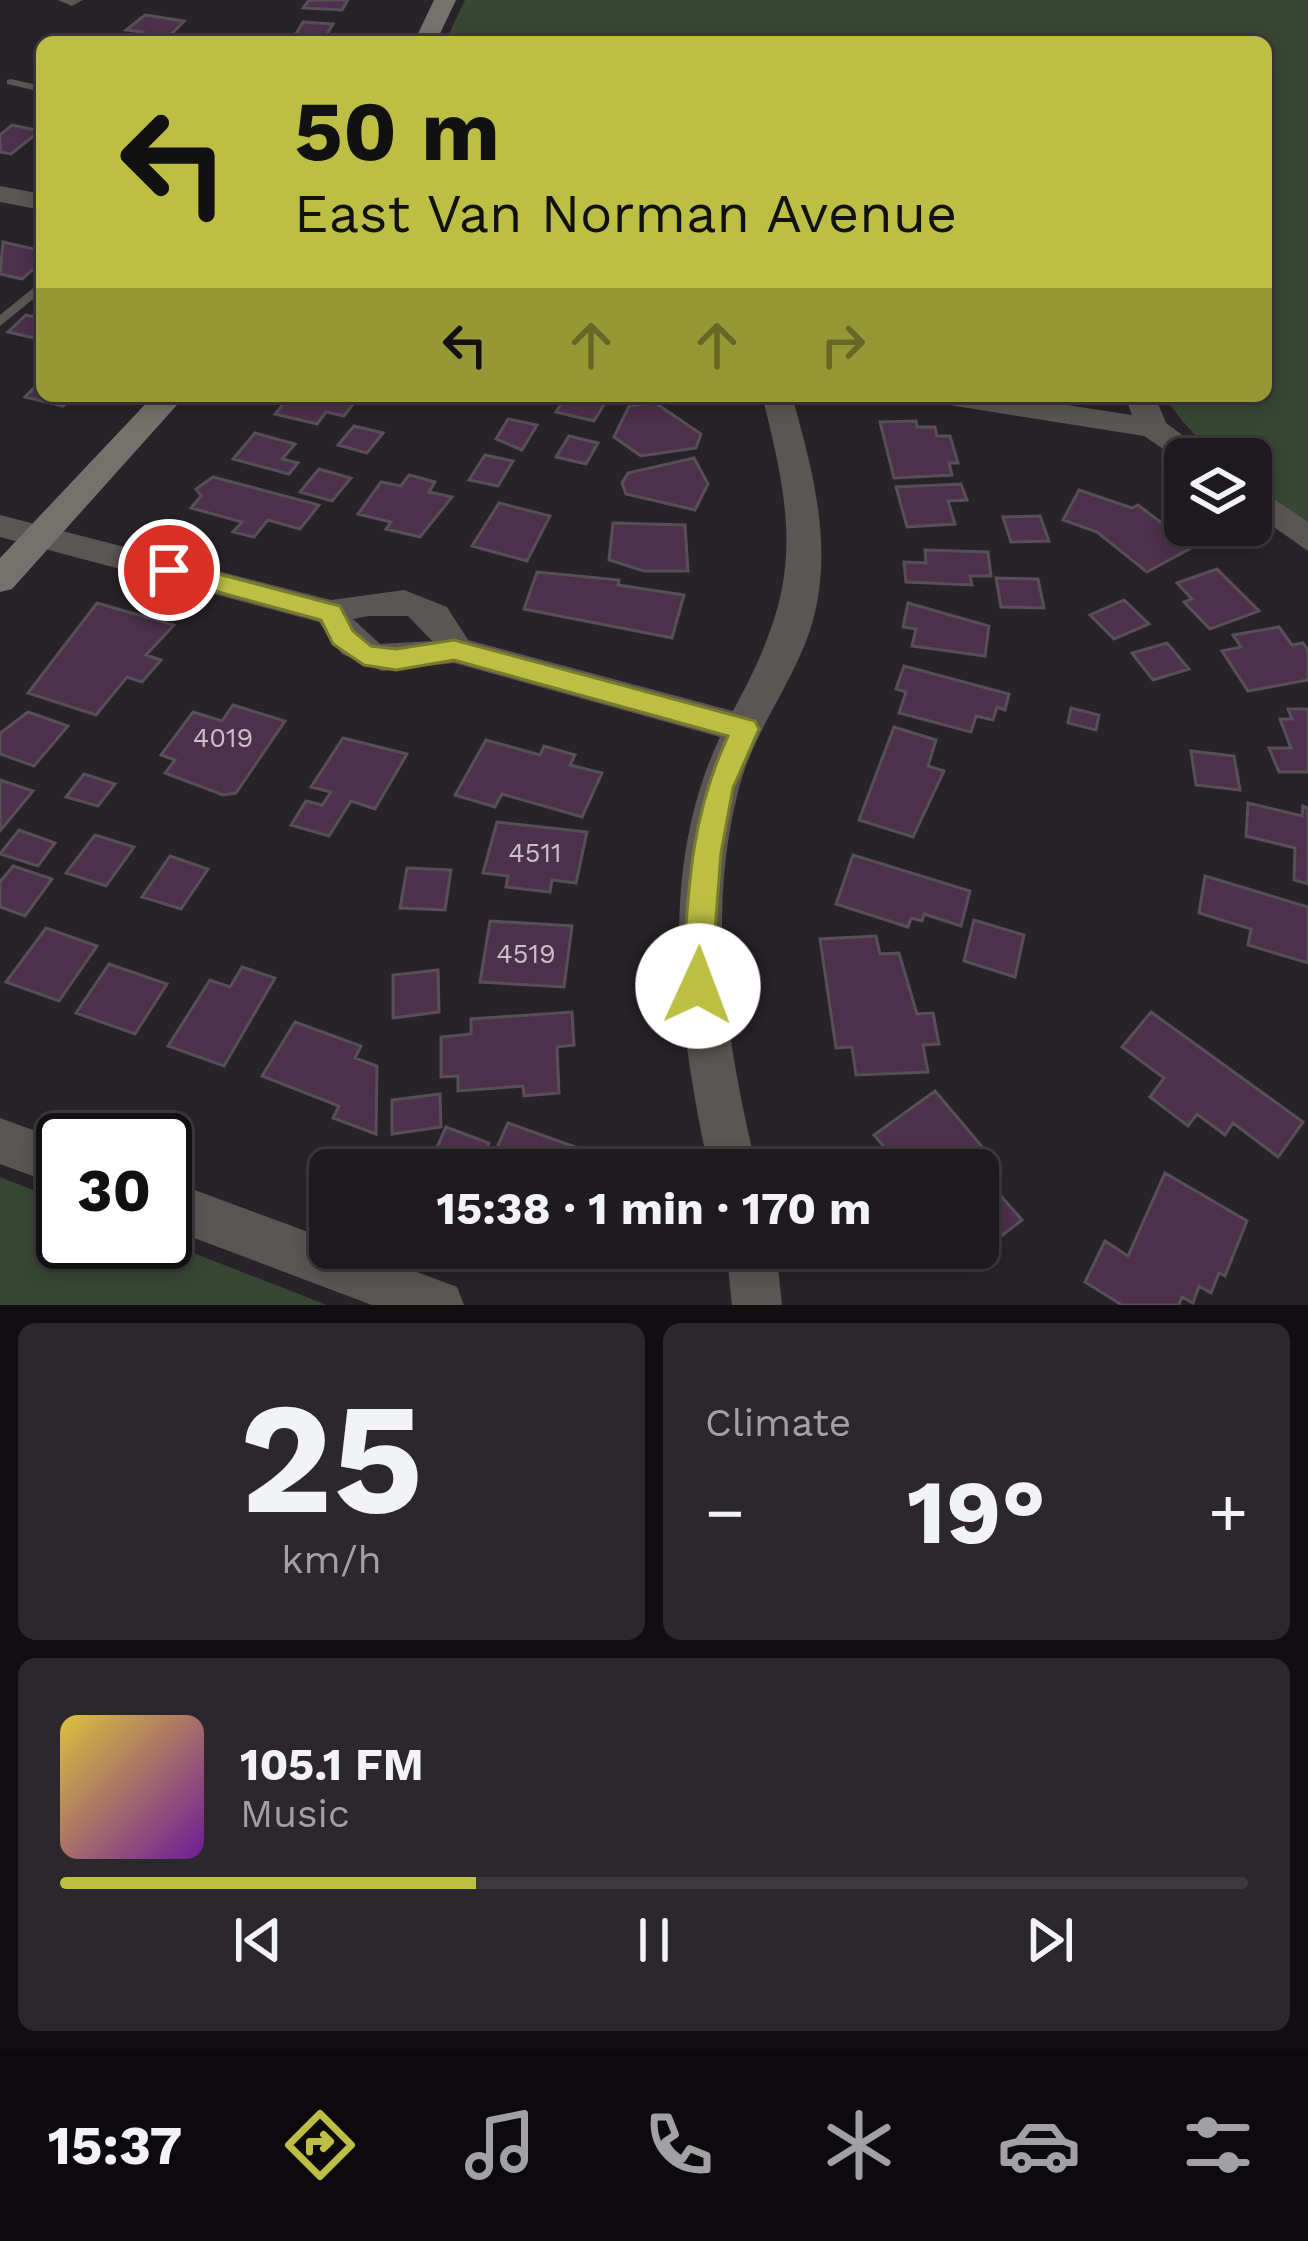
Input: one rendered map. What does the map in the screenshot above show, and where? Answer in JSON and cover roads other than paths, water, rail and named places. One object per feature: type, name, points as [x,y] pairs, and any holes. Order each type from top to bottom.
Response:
[{"type":"main road","points":[[428,36],[445,0]]},
{"type":"main road","points":[[0,580],[164,402]]},
{"type":"street","points":[[0,194],[36,201]]},
{"type":"street","points":[[729,1149],[698,986],[706,853],[718,788],[789,639],[801,592],[806,537],[801,487],[779,402]]},
{"type":"street","points":[[987,402],[1153,428],[1168,438]]},
{"type":"street","points":[[1142,402],[1153,428]]},
{"type":"street","points":[[1272,510],[1308,538]]},
{"type":"street","points":[[0,526],[331,613],[385,598],[410,602],[449,630],[454,650]]},
{"type":"street","points":[[331,613],[342,637],[364,655],[396,659],[454,650],[745,729]]},
{"type":"street","points":[[0,1141],[36,1155]]},
{"type":"street","points":[[192,1213],[439,1305]]},
{"type":"street","points":[[753,1269],[757,1305]]},
{"type":"lane","points":[[11,82],[36,87]]},
{"type":"lane","points":[[0,322],[36,289]]}]
